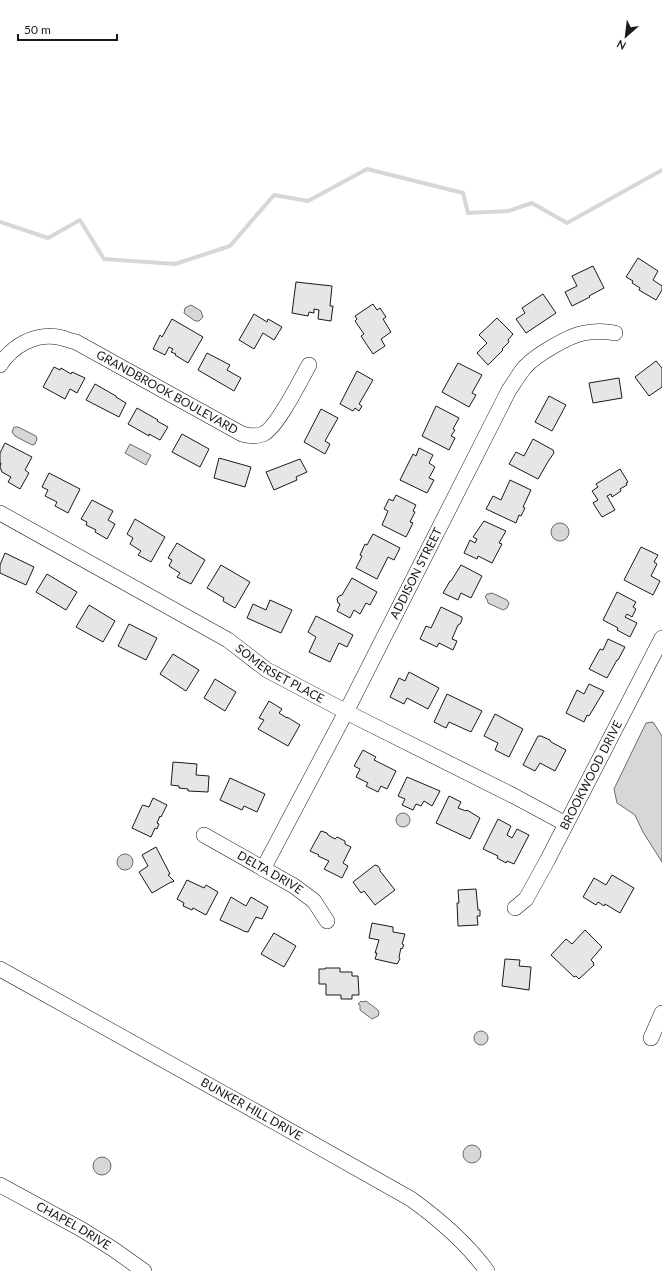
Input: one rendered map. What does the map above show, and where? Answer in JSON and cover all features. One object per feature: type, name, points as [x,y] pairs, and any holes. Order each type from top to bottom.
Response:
[{"type":"street","name":"ADDISON STREET","points":[[263,869],[346,712],[511,387],[525,367],[542,354],[565,340],[583,333],[605,331],[614,333]]},
{"type":"street","name":"GRANDBROOK BOULEVARD","points":[[0,365],[6,356],[16,347],[41,337],[58,337],[76,342],[242,434],[258,436],[270,429],[309,365]]},
{"type":"street","name":"SOMERSET PLACE","points":[[0,513],[196,621],[228,640],[267,670],[566,824]]},
{"type":"street","name":"BROOKWOOD DRIVE","points":[[515,908],[526,898],[662,638]]},
{"type":"street","name":"DELTA DRIVE","points":[[204,836],[294,886],[314,901],[327,921]]},
{"type":"street","name":"BUNKER HILL DRIVE","points":[[0,969],[412,1199],[435,1216],[458,1237],[487,1271]]},
{"type":"street","points":[[651,1038],[662,1012]]},
{"type":"street","name":"CHAPEL DRIVE","points":[[0,1185],[81,1229],[144,1271]]},
{"type":"shaded area","points":[[191,305],[201,311],[203,317],[199,321],[195,321],[184,313],[185,308]]},
{"type":"shaded area","points":[[14,427],[18,427],[36,436],[37,439],[35,444],[32,445],[15,436],[12,432]]},
{"type":"shaded area","points":[[130,444],[151,455],[146,465],[125,453]]},
{"type":"shaded area","points":[[560,523],[566,526],[569,532],[566,538],[560,541],[554,538],[551,532],[554,526]]},
{"type":"shaded area","points":[[492,593],[507,600],[509,603],[507,608],[503,610],[488,603],[485,597],[487,594]]},
{"type":"shaded area","points":[[653,722],[662,736],[662,862],[643,832],[635,815],[617,803],[614,789],[646,723]]},
{"type":"shaded area","points":[[400,813],[406,813],[410,817],[410,823],[406,827],[400,827],[396,823],[396,817]]},
{"type":"shaded area","points":[[122,854],[128,854],[133,859],[131,868],[128,870],[122,870],[117,865],[117,859]]},
{"type":"shaded area","points":[[361,1001],[366,1001],[378,1010],[378,1016],[372,1019],[360,1010],[360,1005],[358,1004]]},
{"type":"shaded area","points":[[478,1031],[484,1031],[488,1035],[488,1041],[484,1045],[478,1045],[474,1041],[474,1035]]},
{"type":"shaded area","points":[[472,1145],[478,1148],[481,1154],[478,1160],[472,1163],[466,1160],[463,1154],[466,1148]]},
{"type":"shaded area","points":[[102,1157],[108,1160],[111,1166],[108,1172],[102,1175],[96,1172],[93,1166],[96,1160]]},
{"type":"building","points":[[638,258],[658,271],[653,280],[662,286],[662,290],[656,300],[639,290],[640,288],[632,283],[633,281],[626,277]]},
{"type":"building","points":[[593,266],[604,288],[572,306],[565,292],[577,286],[572,276]]},
{"type":"building","points":[[296,282],[332,286],[330,306],[333,306],[331,321],[318,319],[319,310],[314,309],[314,313],[309,312],[308,316],[292,313]]},
{"type":"building","points":[[543,294],[556,313],[526,333],[516,319],[525,313],[522,308]]},
{"type":"building","points":[[373,304],[377,310],[380,308],[386,317],[383,319],[391,332],[381,339],[385,346],[373,354],[361,336],[364,334],[355,321],[357,319],[355,316]]},
{"type":"building","points":[[254,314],[267,322],[268,319],[282,327],[274,340],[263,333],[254,349],[239,340]]},
{"type":"building","points":[[497,318],[513,334],[508,340],[509,342],[502,349],[503,350],[488,365],[477,353],[487,343],[479,335]]},
{"type":"building","points":[[172,319],[203,337],[188,363],[171,352],[173,349],[169,347],[165,355],[153,349],[160,335],[162,337]]},
{"type":"building","points":[[207,353],[230,365],[227,370],[241,378],[234,391],[198,370]]},
{"type":"building","points":[[656,361],[662,368],[662,387],[649,396],[635,377]]},
{"type":"building","points":[[458,363],[482,375],[472,393],[476,395],[469,407],[442,392]]},
{"type":"building","points":[[54,367],[60,370],[61,368],[71,374],[72,372],[85,378],[77,393],[70,389],[65,399],[43,387]]},
{"type":"building","points":[[357,371],[373,380],[359,404],[362,406],[359,411],[355,408],[353,411],[340,404]]},
{"type":"building","points":[[619,378],[622,398],[593,403],[589,383]]},
{"type":"building","points":[[95,384],[126,403],[119,417],[86,400]]},
{"type":"building","points":[[549,396],[566,405],[552,431],[535,422]]},
{"type":"building","points":[[436,406],[459,418],[453,429],[455,430],[451,436],[455,438],[449,450],[422,436]]},
{"type":"building","points":[[137,408],[168,427],[160,440],[149,434],[149,436],[128,424]]},
{"type":"building","points":[[321,409],[338,418],[325,441],[330,444],[325,454],[304,442]]},
{"type":"building","points":[[182,434],[209,449],[200,467],[172,452]]},
{"type":"building","points":[[533,439],[553,450],[554,453],[538,479],[509,464],[516,452],[524,456]]},
{"type":"building","points":[[5,443],[32,457],[25,470],[29,473],[20,489],[8,482],[11,477],[2,472],[0,467],[0,453]]},
{"type":"building","points":[[419,448],[433,455],[429,463],[435,467],[429,478],[434,480],[427,493],[400,480],[413,454],[416,456]]},
{"type":"building","points":[[219,458],[251,467],[245,487],[214,478]]},
{"type":"building","points":[[300,459],[307,472],[296,477],[297,480],[274,490],[266,472]]},
{"type":"building","points":[[620,469],[628,482],[626,483],[627,485],[620,489],[621,491],[612,497],[611,494],[607,496],[615,510],[602,517],[593,503],[598,500],[592,491],[598,487],[596,484]]},
{"type":"building","points":[[49,473],[80,489],[68,513],[55,506],[57,502],[45,496],[48,490],[42,487]]},
{"type":"building","points":[[510,480],[531,490],[523,507],[525,508],[521,516],[519,515],[516,523],[486,509],[493,496],[501,500]]},
{"type":"building","points":[[396,495],[416,505],[413,511],[415,512],[410,522],[413,523],[406,537],[382,525],[388,511],[384,509],[389,499],[393,501]]},
{"type":"building","points":[[92,500],[113,511],[108,520],[115,524],[107,539],[95,532],[96,530],[86,525],[87,522],[81,519]]},
{"type":"building","points":[[135,519],[165,537],[151,562],[138,555],[141,551],[130,544],[133,538],[127,534]]},
{"type":"building","points":[[484,521],[506,531],[499,543],[502,544],[492,563],[478,556],[477,559],[464,553],[470,540],[475,543],[477,539],[473,537]]},
{"type":"building","points":[[373,534],[400,548],[394,560],[388,557],[377,579],[356,568],[362,556],[360,555],[365,544],[367,545]]},
{"type":"building","points":[[177,543],[205,560],[191,584],[177,577],[180,573],[169,566],[172,560],[168,558]]},
{"type":"building","points":[[641,547],[658,555],[654,562],[657,564],[651,576],[660,581],[653,595],[624,580]]},
{"type":"building","points":[[5,553],[34,567],[26,585],[0,573],[0,565]]},
{"type":"building","points":[[221,565],[250,582],[235,608],[223,601],[224,598],[207,588]]},
{"type":"building","points":[[461,565],[482,576],[471,598],[461,593],[458,600],[443,593]]},
{"type":"building","points":[[47,574],[77,592],[66,610],[36,592]]},
{"type":"building","points":[[352,578],[377,592],[370,605],[366,603],[360,614],[354,610],[350,618],[337,611],[340,604],[338,603],[337,599],[342,595]]},
{"type":"building","points":[[617,592],[636,602],[633,607],[636,609],[632,617],[627,614],[625,617],[637,623],[630,637],[617,630],[618,628],[603,620]]},
{"type":"building","points":[[270,600],[292,610],[281,633],[247,618],[253,604],[266,610]]},
{"type":"building","points":[[89,605],[115,621],[103,642],[76,627]]},
{"type":"building","points":[[441,607],[462,617],[462,620],[458,625],[452,639],[457,641],[453,650],[439,643],[437,647],[420,639],[426,626],[431,628]]},
{"type":"building","points":[[316,616],[353,635],[347,647],[339,643],[330,662],[309,652],[316,637],[308,632]]},
{"type":"building","points":[[129,624],[157,638],[146,660],[118,646]]},
{"type":"building","points":[[608,639],[625,647],[607,678],[589,669],[600,649],[603,650]]},
{"type":"building","points":[[173,654],[199,670],[186,691],[160,674]]},
{"type":"building","points":[[409,672],[439,688],[428,709],[407,698],[404,704],[390,697],[399,678],[405,681]]},
{"type":"building","points":[[215,679],[236,692],[225,711],[204,698]]},
{"type":"building","points":[[589,684],[604,691],[589,716],[587,715],[584,722],[566,713],[577,690],[584,694]]},
{"type":"building","points":[[447,694],[482,711],[471,732],[449,722],[446,728],[434,722]]},
{"type":"building","points":[[269,701],[282,709],[279,713],[300,725],[288,746],[258,729],[264,720],[259,718]]},
{"type":"building","points":[[495,714],[523,729],[509,757],[495,750],[498,743],[484,736]]},
{"type":"building","points":[[538,736],[550,740],[566,750],[555,771],[540,763],[535,771],[523,765]]},
{"type":"building","points":[[363,750],[376,757],[374,760],[396,771],[387,789],[381,786],[378,792],[366,786],[368,783],[356,777],[360,769],[354,766]]},
{"type":"building","points":[[173,762],[197,764],[196,775],[209,776],[208,792],[188,791],[188,789],[171,785]]},
{"type":"building","points":[[407,777],[440,791],[432,806],[424,801],[421,806],[416,804],[413,810],[402,805],[405,799],[398,796]]},
{"type":"building","points":[[230,778],[265,794],[257,812],[244,806],[242,810],[220,800]]},
{"type":"building","points":[[449,796],[461,802],[458,808],[467,810],[480,818],[470,839],[436,823]]},
{"type":"building","points":[[153,798],[167,805],[157,823],[159,824],[157,829],[155,828],[151,837],[132,828],[142,806],[149,807]]},
{"type":"building","points":[[498,819],[511,826],[507,835],[512,838],[517,829],[529,835],[514,864],[507,861],[506,863],[497,858],[498,856],[483,849]]},
{"type":"building","points":[[321,831],[327,833],[335,839],[337,837],[345,841],[345,844],[351,847],[343,863],[348,866],[342,878],[324,869],[329,861],[310,851]]},
{"type":"building","points":[[156,847],[170,874],[168,875],[174,881],[152,893],[139,872],[148,866],[142,855]]},
{"type":"building","points":[[375,865],[378,866],[380,871],[395,890],[375,905],[364,891],[361,893],[353,882]]},
{"type":"building","points":[[612,875],[634,888],[620,913],[605,904],[604,906],[598,902],[596,905],[583,897],[594,878],[606,885]]},
{"type":"building","points":[[187,880],[204,888],[206,885],[218,892],[206,915],[193,908],[192,910],[183,906],[184,903],[177,899]]},
{"type":"building","points":[[476,889],[478,910],[480,910],[480,916],[477,916],[478,925],[458,926],[458,890]]},
{"type":"building","points":[[231,897],[246,906],[251,897],[268,907],[262,919],[256,917],[248,932],[220,920]]},
{"type":"building","points":[[372,923],[393,927],[393,932],[405,934],[402,944],[404,945],[402,949],[401,948],[400,959],[397,964],[375,959],[377,953],[375,953],[379,940],[369,938]]},
{"type":"building","points":[[585,930],[602,947],[591,960],[594,965],[579,979],[576,976],[574,977],[551,955],[566,939],[572,944]]},
{"type":"building","points":[[274,933],[296,946],[284,967],[261,954]]},
{"type":"building","points":[[505,959],[520,960],[519,966],[531,967],[529,990],[502,986]]},
{"type":"building","points":[[340,968],[340,972],[352,972],[352,976],[358,976],[359,995],[352,995],[352,999],[341,999],[341,995],[326,995],[326,984],[319,984],[319,969]]},
{"type":"waterway","points":[[0,222],[48,238],[80,220],[104,259],[175,264],[230,246],[274,195],[308,201],[367,169],[463,193],[468,213],[508,211],[532,203],[567,223],[662,170]]}]
